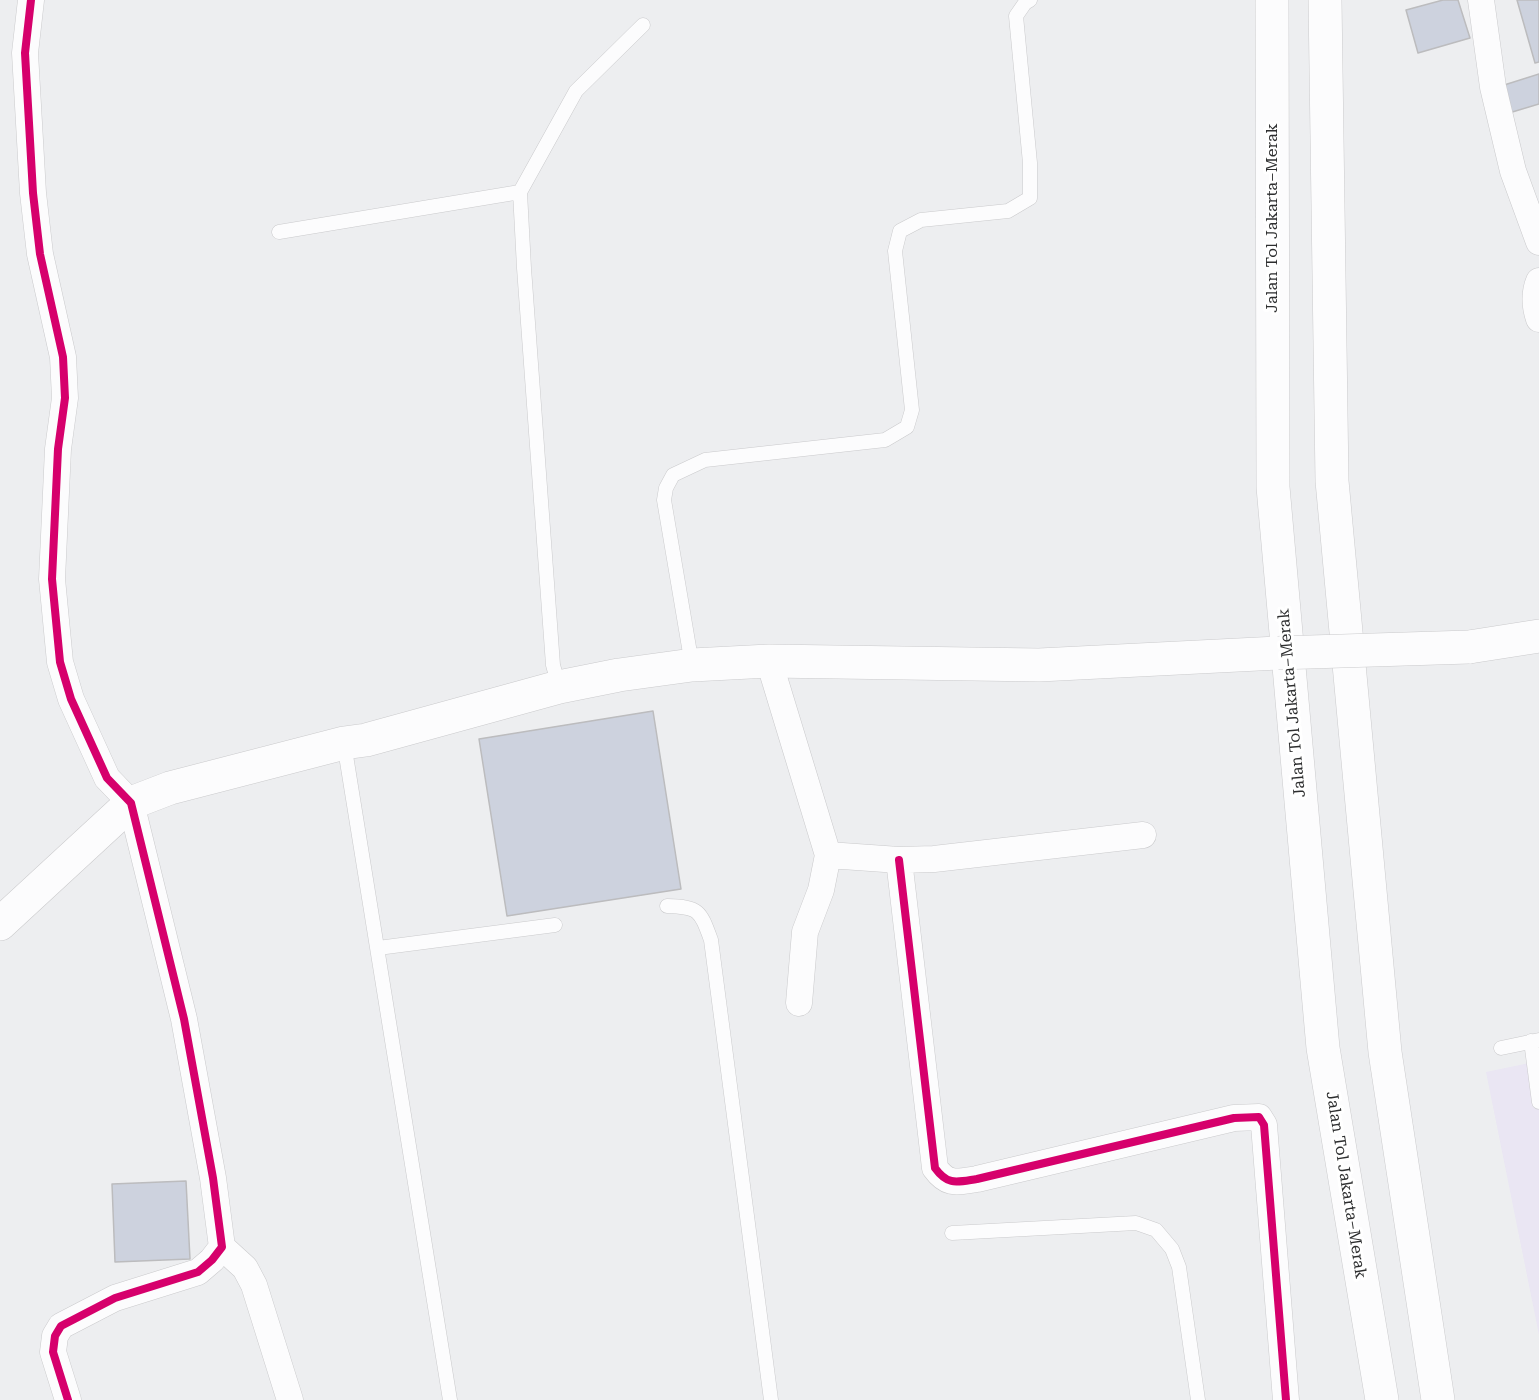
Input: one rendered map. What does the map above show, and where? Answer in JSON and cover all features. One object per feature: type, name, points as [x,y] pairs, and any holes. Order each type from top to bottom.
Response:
[{"type":"main road","name":"Jalan Tol Jakarta–Merak","points":[[1272,0],[1273,487],[1323,1048],[1382,1400]]},
{"type":"main road","points":[[1325,0],[1332,481],[1384,1052],[1438,1400]]},
{"type":"main road","points":[[0,924],[131,803],[170,788],[344,742],[366,740],[559,687],[619,675],[692,665],[769,661],[1039,665],[1278,653],[1469,647],[1539,636]]},
{"type":"street","points":[[31,0],[25,53],[33,193],[40,254],[63,357],[65,398],[58,449],[52,579],[60,662],[71,699],[107,778],[131,803],[184,1018],[213,1178],[222,1247],[245,1268],[254,1285],[290,1400]]},
{"type":"street","points":[[1481,0],[1493,87],[1513,171],[1539,242]]},
{"type":"street","points":[[1539,281],[1535,307],[1539,319]]},
{"type":"street","points":[[769,661],[828,855],[821,890],[805,932],[799,1003]]},
{"type":"street","points":[[828,855],[899,860],[934,859],[1143,835]]},
{"type":"street","points":[[899,860],[935,1168],[943,1178],[954,1182],[977,1179],[1234,1118],[1259,1117],[1264,1125],[1286,1400]]},
{"type":"street","points":[[68,1400],[53,1352],[55,1336],[61,1326],[115,1298],[198,1272],[222,1247]]},
{"type":"lane","points":[[692,665],[664,500],[666,488],[673,475],[705,460],[885,440],[907,427],[912,410],[895,251],[900,231],[921,220],[1008,211],[1030,198],[1030,163],[1016,16],[1030,0]]},
{"type":"lane","points":[[559,687],[554,665],[520,192],[576,91],[643,25]]},
{"type":"lane","points":[[279,232],[520,192]]},
{"type":"lane","points":[[344,742],[450,1400]]},
{"type":"lane","points":[[667,906],[696,910],[711,940],[771,1400]]},
{"type":"lane","points":[[378,948],[555,925]]},
{"type":"lane","points":[[1501,1048],[1535,1041],[1539,1101]]},
{"type":"lane","points":[[952,1233],[1136,1222],[1156,1230],[1172,1249],[1179,1266],[1198,1400]]},
{"type":"shaded area","points":[[1539,1061],[1539,1335],[1486,1072]]},
{"type":"building","points":[[1443,0],[1458,0],[1470,38],[1418,53],[1406,10]]},
{"type":"building","points":[[1517,0],[1539,0],[1539,62],[1535,63]]},
{"type":"building","points":[[1539,74],[1539,104],[1509,113],[1501,86]]},
{"type":"building","points":[[653,711],[681,889],[507,916],[479,739]]},
{"type":"building","points":[[186,1181],[190,1259],[115,1262],[112,1184]]},
{"type":"cycle path","points":[[31,0],[25,53],[33,193],[40,254],[63,357],[65,398],[58,449],[52,579],[60,662],[71,699],[107,778],[131,803],[184,1019],[213,1178],[222,1247],[198,1272],[115,1298],[61,1326],[55,1336],[53,1352],[68,1400]]},
{"type":"cycle path","points":[[899,860],[935,1168],[944,1178],[958,1182],[1234,1118],[1259,1117],[1264,1125],[1286,1400]]}]
